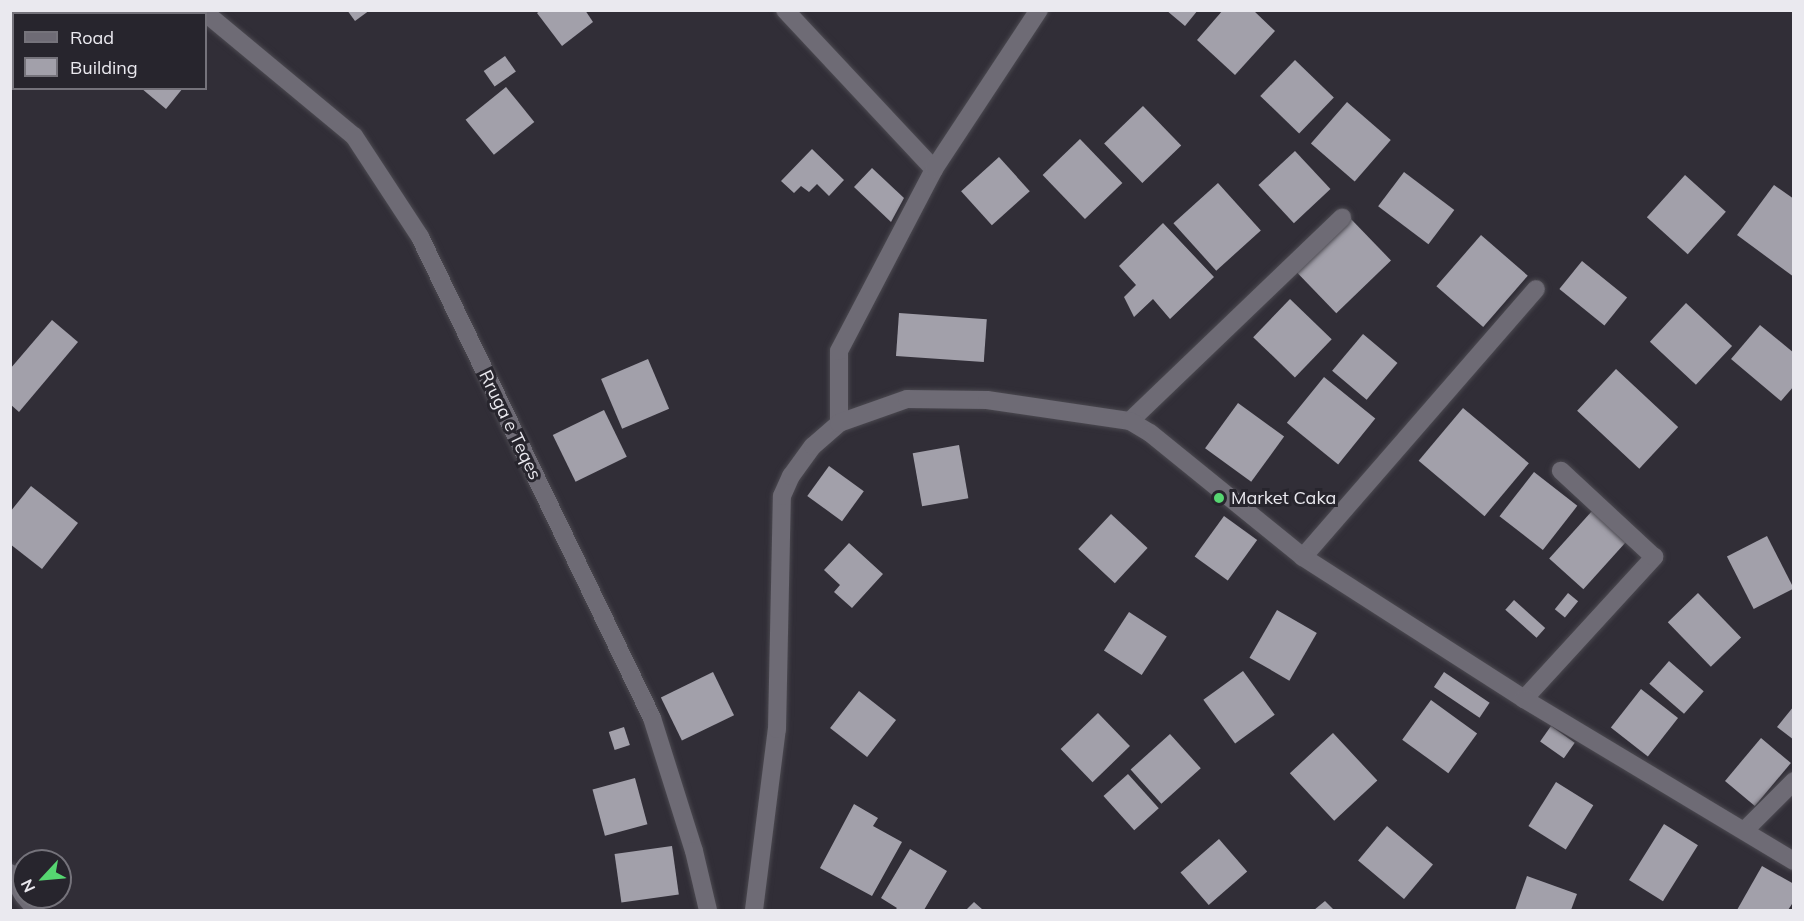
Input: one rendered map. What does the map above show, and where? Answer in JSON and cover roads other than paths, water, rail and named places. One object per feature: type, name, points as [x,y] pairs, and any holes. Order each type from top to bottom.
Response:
[{"type":"street","points":[[785,10],[934,169]]},
{"type":"street","points":[[839,423],[839,351],[934,169],[1038,10]]},
{"type":"street","name":"Rruga e Teqes","points":[[207,14],[354,136],[420,237],[652,718],[694,851],[708,910]]},
{"type":"street","points":[[1130,421],[1342,218]]},
{"type":"street","points":[[1303,557],[1536,289]]},
{"type":"street","points":[[754,910],[777,729],[782,496],[791,476],[813,447],[839,423],[907,399],[987,400],[1130,421],[1150,433],[1303,557],[1524,699],[1746,829],[1794,861]]},
{"type":"street","points":[[1524,699],[1654,557],[1561,471]]},
{"type":"street","points":[[1746,829],[1794,781]]},
{"type":"place","name":"Market Caka","points":[[1219,498]]}]
